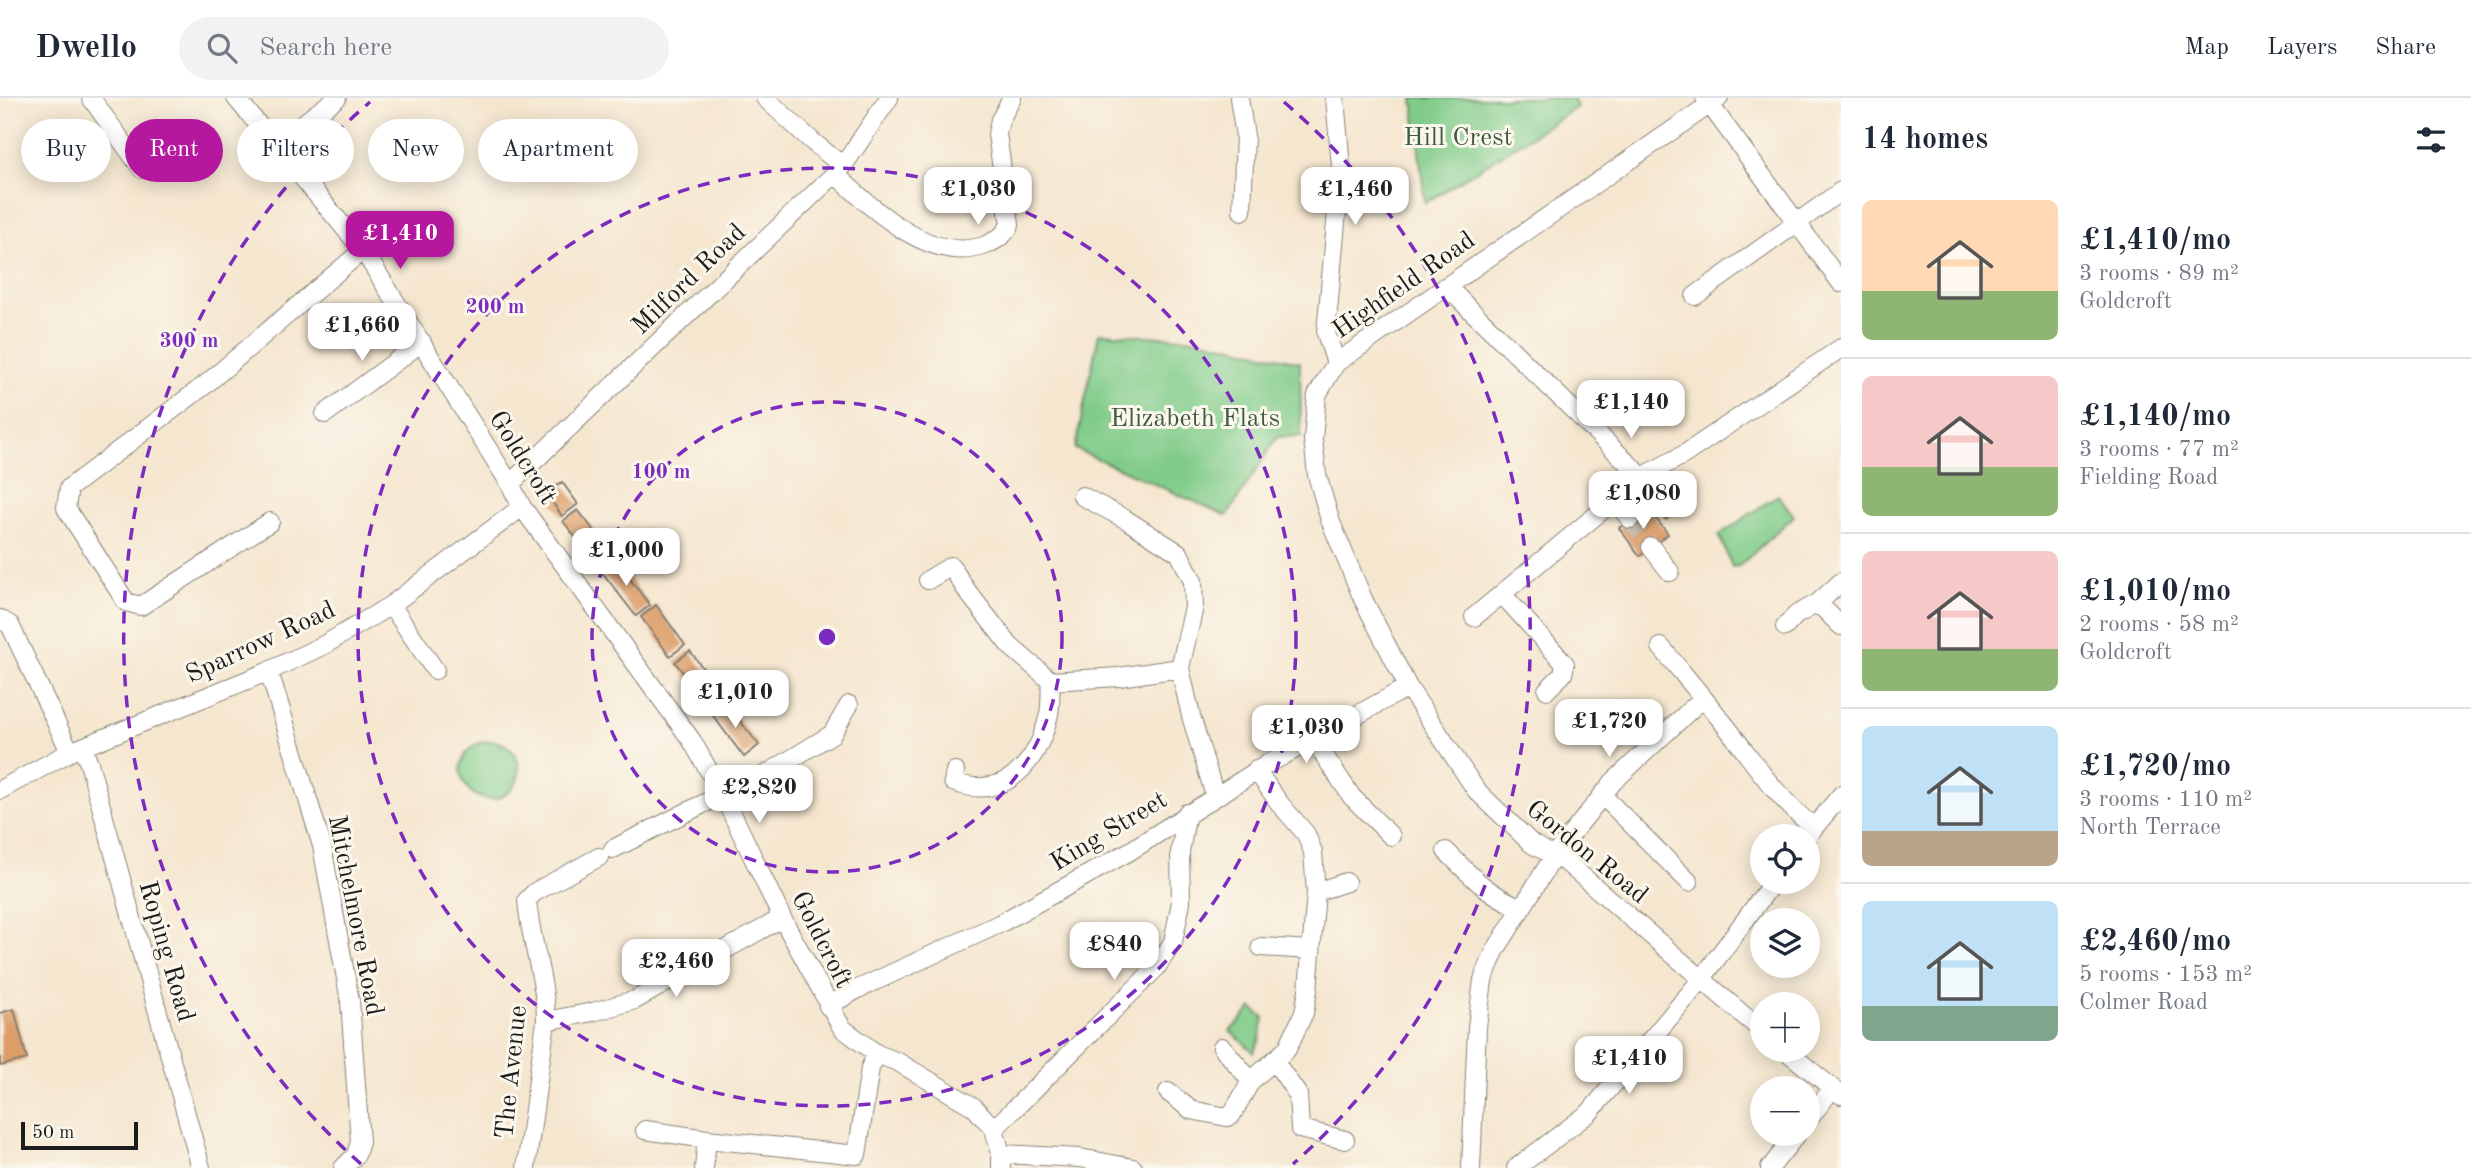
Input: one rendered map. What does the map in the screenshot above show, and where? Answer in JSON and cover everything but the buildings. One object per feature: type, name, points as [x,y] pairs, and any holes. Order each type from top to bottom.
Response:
[{"type":"street","points":[[91,98],[125,145]]},
{"type":"street","name":"Goldcroft","points":[[236,98],[254,119]]},
{"type":"street","points":[[309,119],[337,98]]},
{"type":"street","points":[[765,98],[813,142],[877,212],[926,242],[950,250],[975,249],[994,242],[1004,235],[1010,225],[997,134],[1000,120],[1012,98]]},
{"type":"street","name":"Milford Road","points":[[510,484],[839,170],[889,98]]},
{"type":"street","points":[[1239,98],[1245,136],[1241,211]]},
{"type":"street","points":[[1335,98],[1341,167],[1326,333],[1336,363]]},
{"type":"street","points":[[1711,100],[1841,283]]},
{"type":"street","name":"Highfield Road","points":[[1408,687],[1363,598],[1330,520],[1317,475],[1313,439],[1317,396],[1336,363],[1711,100]]},
{"type":"street","name":"Goldcroft","points":[[307,182],[363,250],[522,507],[692,741],[722,795],[782,918],[842,1028],[877,1054],[898,1062],[974,1107],[994,1129],[1001,1161]]},
{"type":"street","points":[[1695,296],[1841,191]]},
{"type":"street","points":[[270,522],[141,606],[126,602],[66,508],[69,488],[205,385],[363,250]]},
{"type":"street","points":[[1446,286],[1642,477]]},
{"type":"street","points":[[325,414],[422,342]]},
{"type":"street","points":[[1474,617],[1642,477],[1685,454],[1841,348]]},
{"type":"street","points":[[1082,496],[1179,553],[1193,581],[1194,607],[1180,668],[1191,716],[1216,796]]},
{"type":"street","points":[[1614,499],[1630,519]]},
{"type":"street","name":"Sparrow Road","points":[[0,790],[76,750],[267,672],[326,644],[391,605],[522,507]]},
{"type":"street","points":[[1651,547],[1670,572]]},
{"type":"street","points":[[929,580],[951,566],[1010,646],[1051,681],[1119,677],[1180,668]]},
{"type":"street","points":[[1785,627],[1796,615],[1818,603],[1841,582]]},
{"type":"street","points":[[1502,594],[1565,664],[1563,674],[1547,690]]},
{"type":"street","points":[[1818,603],[1841,626]]},
{"type":"street","points":[[391,605],[436,670]]},
{"type":"street","name":"Roping Road","points":[[0,618],[10,625],[76,750],[89,763],[201,1168]]},
{"type":"street","points":[[1661,647],[1804,824]]},
{"type":"street","name":"Mitchelmore Road","points":[[267,672],[273,684],[322,846],[350,1001],[360,1142],[356,1155],[343,1168]]},
{"type":"street","points":[[949,777],[966,787],[986,788],[1013,779],[1035,754],[1049,713],[1051,681]]},
{"type":"street","name":"King Street","points":[[828,1006],[858,989],[999,924],[1130,851],[1256,770],[1408,687]]},
{"type":"street","name":"Gordon Road","points":[[1408,687],[1476,790],[1532,844],[1567,863],[1750,1021]]},
{"type":"street","points":[[1471,1168],[1477,1027],[1483,980],[1495,951],[1554,856],[1602,795],[1702,699]]},
{"type":"street","points":[[722,795],[762,777],[831,734],[849,705]]},
{"type":"street","points":[[1313,738],[1352,797],[1391,836]]},
{"type":"street","points":[[1168,1092],[1191,1110],[1231,1116],[1251,1081],[1287,1049],[1304,1013],[1316,892],[1313,852],[1306,834],[1256,770]]},
{"type":"street","name":"The Avenue","points":[[526,1168],[547,1021],[546,1001],[529,925],[527,900],[535,891],[722,795]]},
{"type":"street","points":[[1602,795],[1689,882]]},
{"type":"street","points":[[1817,824],[1841,795]]},
{"type":"street","points":[[994,1129],[1156,968],[1173,942],[1181,902],[1180,852],[1187,813]]},
{"type":"street","points":[[1446,851],[1485,890],[1522,908]]},
{"type":"street","points":[[1316,892],[1346,882]]},
{"type":"street","points":[[1516,1168],[1589,1113],[1700,980],[1764,894]]},
{"type":"street","points":[[547,1021],[635,1000],[782,918]]},
{"type":"street","points":[[1261,947],[1311,950]]},
{"type":"street","points":[[1222,1047],[1251,1081]]},
{"type":"street","points":[[645,1130],[856,1162],[870,1068],[877,1054]]},
{"type":"street","points":[[1274,1060],[1298,1095],[1300,1129],[1345,1140]]},
{"type":"street","points":[[1800,1062],[1837,1092],[1820,1108]]},
{"type":"street","points":[[704,1168],[707,1139]]},
{"type":"street","points":[[1770,1168],[1787,1146]]},
{"type":"street","points":[[1001,1161],[1080,1158],[1133,1168]]},
{"type":"green space","name":"Hill Crest","points":[[1413,98],[1573,98],[1577,107],[1425,203]]},
{"type":"green space","name":"Elizabeth Flats","points":[[1099,333],[1198,339],[1300,362],[1301,436],[1277,437],[1227,516],[1075,449]]},
{"type":"green space","points":[[1778,495],[1794,516],[1739,566],[1732,567],[1719,535]]},
{"type":"green space","points":[[490,741],[506,746],[514,754],[519,770],[514,786],[506,794],[490,799],[474,794],[466,786],[461,770],[466,754],[474,746]]},
{"type":"green space","points":[[1252,1008],[1264,1018],[1254,1052],[1230,1031]]},
{"type":"tunnel","points":[[1630,519],[1651,547]]}]
